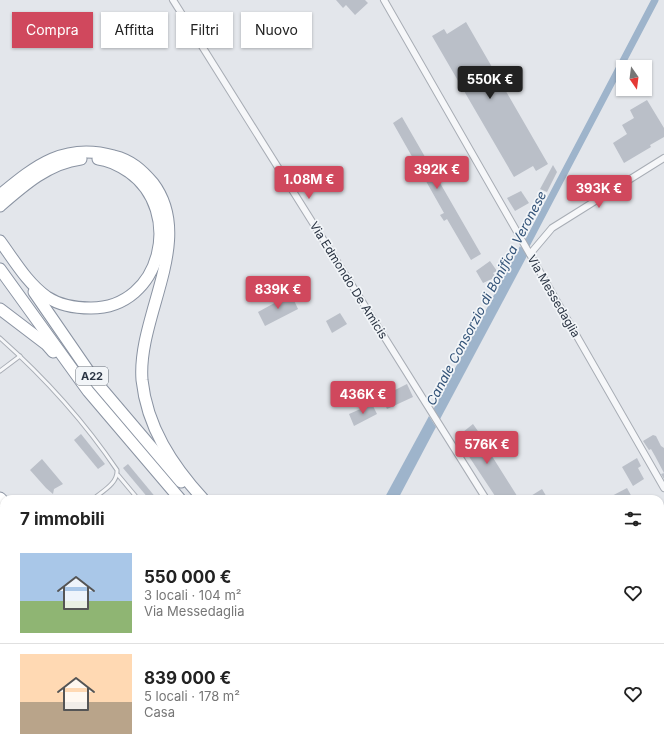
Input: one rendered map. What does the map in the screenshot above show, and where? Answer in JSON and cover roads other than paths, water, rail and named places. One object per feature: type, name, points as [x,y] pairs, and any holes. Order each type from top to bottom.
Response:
[{"type":"highway","points":[[0,195],[30,170],[47,160],[64,154],[82,151],[94,151],[123,158],[143,171],[159,192],[169,219],[168,244],[166,264],[151,315],[142,353],[142,379],[146,398],[160,443],[200,495]]},
{"type":"highway","points":[[0,206],[39,175],[70,160],[85,158],[102,160],[120,166],[140,180],[154,201],[160,222],[156,260],[142,285],[123,300],[97,308],[82,308],[62,304],[48,298],[35,288],[0,242]]},
{"type":"highway","name":"A22","points":[[0,242],[96,382],[148,445],[192,495]]},
{"type":"highway","name":"A22","points":[[0,269],[88,391],[177,495]]},
{"type":"highway","points":[[0,309],[46,344],[88,391]]},
{"type":"street","name":"Via Edmondo De Amicis","points":[[173,0],[483,495]]},
{"type":"street","name":"Via Messedaglia","points":[[384,0],[664,488]]},
{"type":"street","points":[[530,254],[552,228],[664,158]]},
{"type":"lane","points":[[0,338],[63,399],[88,430],[117,470],[118,475],[135,495]]},
{"type":"lane","points":[[0,371],[20,356]]},
{"type":"lane","points":[[98,495],[109,487],[118,475]]},
{"type":"water","points":[[520,246],[527,256],[439,421],[433,410]]},
{"type":"water","points":[[429,416],[436,427],[400,495],[386,495]]},
{"type":"waterway","name":"Canale Consorzio di Bonifica Veronese","points":[[519,259],[655,0]]}]
